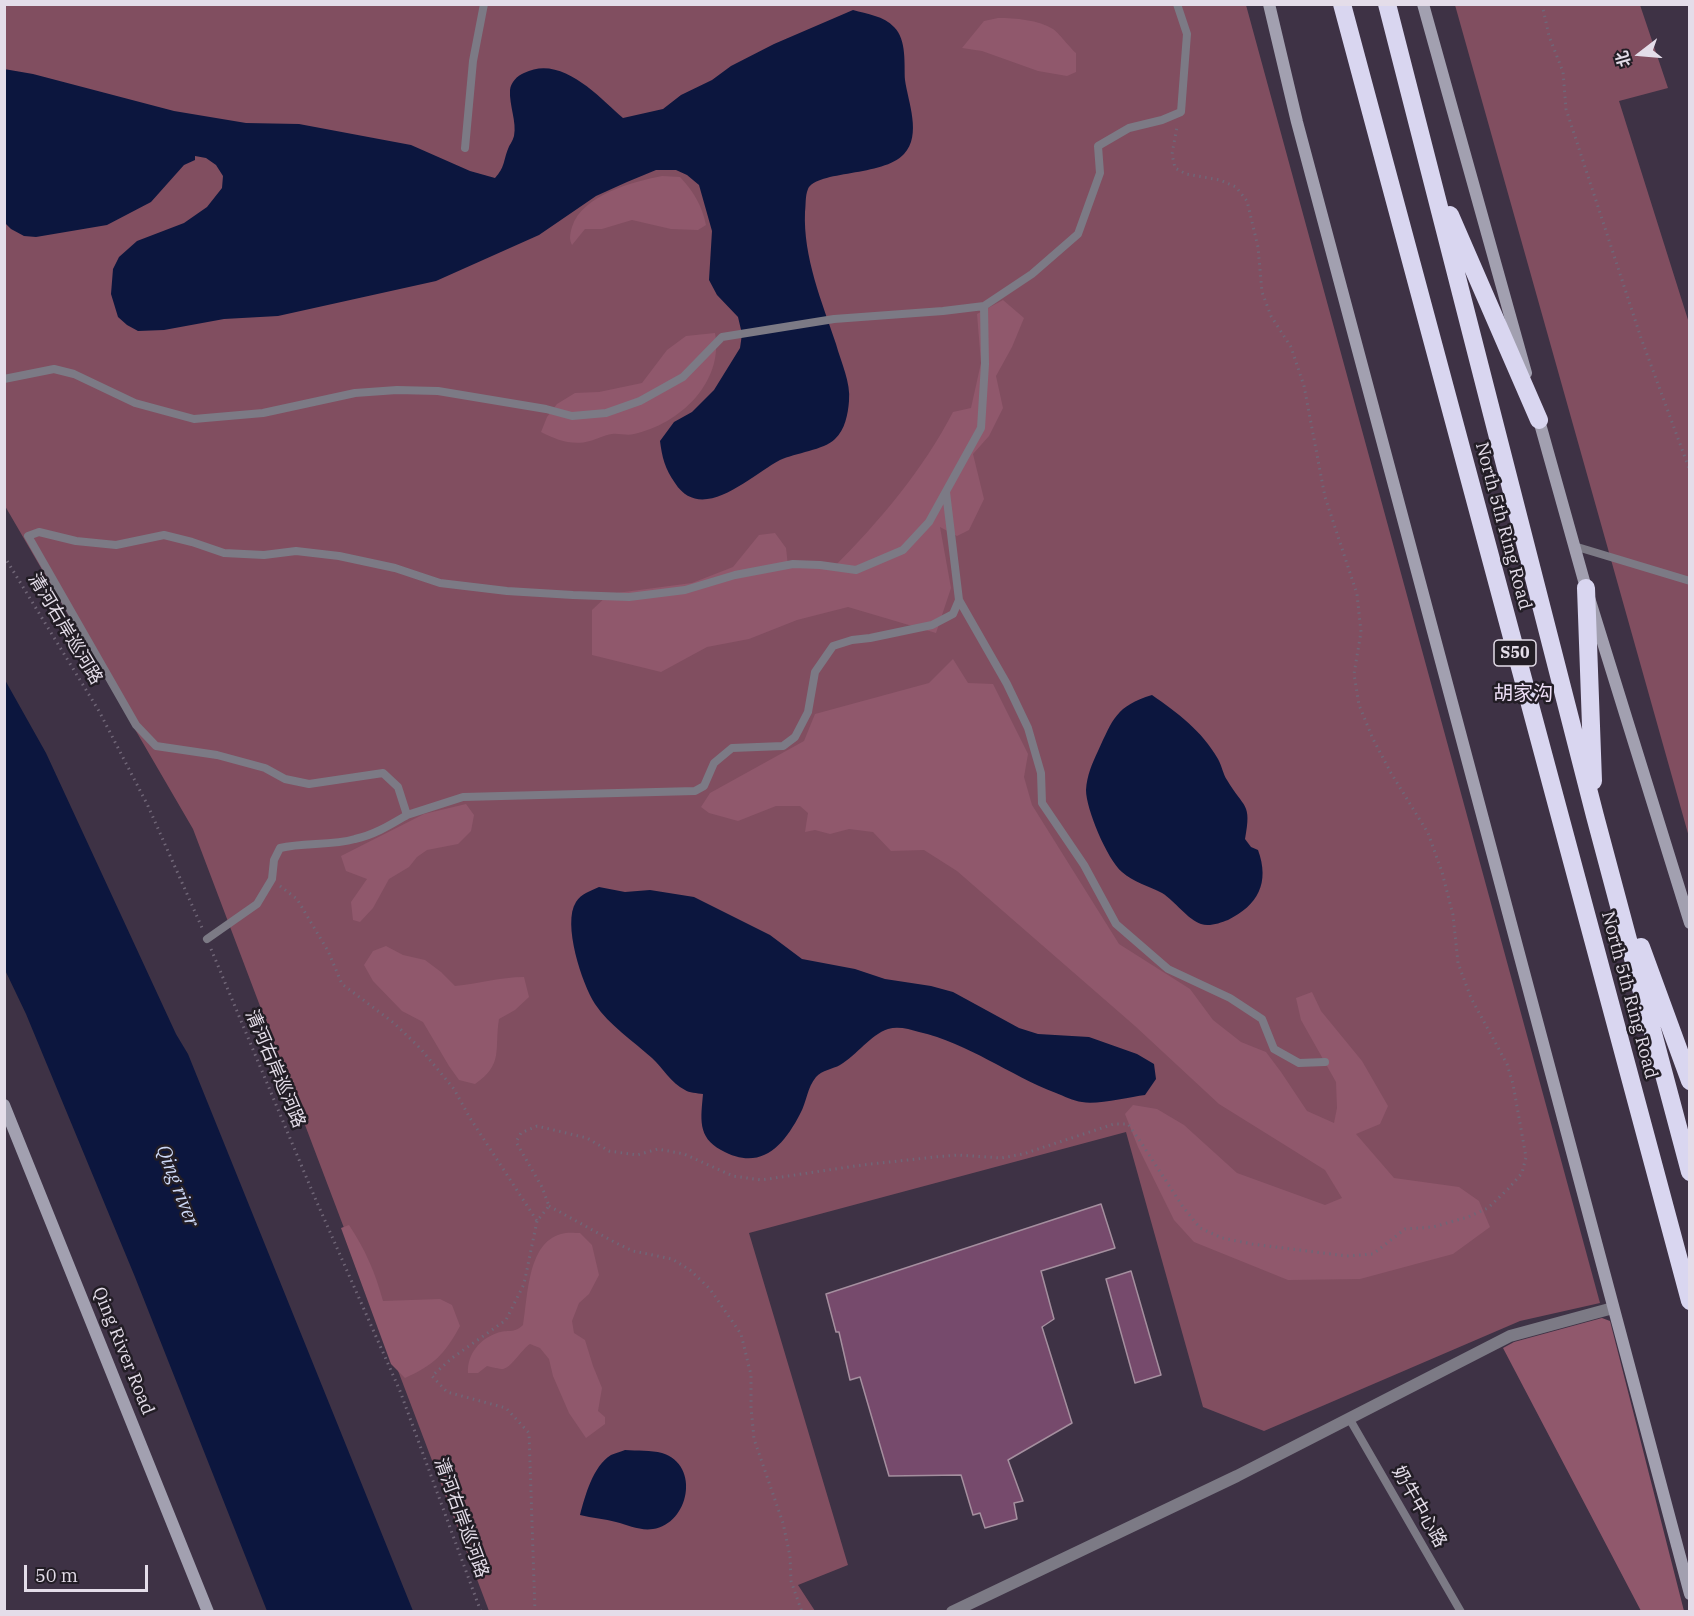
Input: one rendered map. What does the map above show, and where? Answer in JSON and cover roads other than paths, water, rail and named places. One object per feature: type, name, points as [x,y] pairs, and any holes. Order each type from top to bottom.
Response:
[{"type":"highway","name":"North 5th Ring Road","points":[[1342,4],[1689,1301]]},
{"type":"highway","name":"North 5th Ring Road","points":[[1387,4],[1595,816],[1689,1172]]},
{"type":"highway","points":[[1428,165],[1539,420]]},
{"type":"highway","points":[[1586,588],[1595,816]]},
{"type":"highway","points":[[1602,841],[1689,1081]]},
{"type":"street","points":[[1269,4],[1300,133],[1689,1594]]},
{"type":"street","points":[[1423,4],[1586,588],[1689,923]]},
{"type":"street","name":"Qing River Road","points":[[4,1105],[208,1611]]},
{"type":"street","points":[[952,1611],[1237,1476],[1510,1336],[1613,1308]]},
{"type":"lane","points":[[465,148],[473,61],[484,4]]},
{"type":"lane","points":[[4,379],[54,369],[74,374],[135,403],[194,419],[263,413],[355,393],[397,390],[438,391],[546,409],[572,416],[606,413],[659,393],[682,377],[722,337],[733,334],[834,319],[984,306],[1032,274],[1078,234],[1100,173],[1098,146],[1129,128],[1162,120],[1181,112],[1187,34],[1177,4]]},
{"type":"lane","points":[[407,815],[398,787],[383,773],[309,784],[285,778],[265,768],[217,755],[156,746],[136,725],[28,536],[39,532],[76,541],[116,545],[164,535],[224,553],[264,555],[296,551],[339,556],[395,568],[440,583],[507,591],[629,597],[685,591],[735,575],[793,564],[856,570],[903,550],[929,522],[981,428],[985,364],[984,306]]},
{"type":"lane","points":[[946,492],[959,600],[1007,684],[1028,728],[1041,773],[1042,803],[1084,865],[1116,924],[1168,969],[1230,998],[1262,1020],[1274,1049],[1299,1063],[1325,1062]]},
{"type":"lane","points":[[1574,546],[1689,582]]},
{"type":"lane","points":[[207,939],[257,904],[272,879],[274,860],[280,848],[354,840],[382,830],[407,815],[463,797],[695,791],[704,786],[714,763],[732,748],[783,746],[795,737],[808,712],[815,672],[832,646],[932,625],[953,614],[959,600]]},
{"type":"lane","name":"奶牛中心路","points":[[1349,1418],[1461,1611]]},
{"type":"water","points":[[853,10],[885,20],[898,32],[903,45],[905,80],[913,128],[909,146],[904,154],[894,161],[867,170],[824,179],[814,183],[807,192],[805,229],[810,262],[847,380],[849,401],[845,422],[841,431],[830,443],[780,460],[727,493],[712,498],[699,499],[686,495],[675,483],[664,463],[660,441],[674,422],[692,412],[714,390],[740,348],[742,334],[738,317],[717,295],[709,280],[712,231],[699,185],[687,175],[676,170],[656,170],[596,196],[539,235],[436,281],[278,316],[224,319],[164,330],[138,331],[118,317],[111,294],[113,269],[119,257],[137,241],[184,223],[207,207],[222,188],[223,176],[216,165],[206,158],[195,156],[195,160],[184,165],[151,202],[107,225],[36,237],[24,236],[5,223],[4,69],[33,74],[174,111],[246,123],[299,124],[411,145],[470,171],[495,178],[502,167],[514,136],[511,87],[515,80],[524,73],[538,69],[552,69],[565,73],[590,89],[623,118],[663,109],[681,95],[712,80],[731,66],[774,44]]},
{"type":"water","name":"Qing river","points":[[5,680],[46,753],[176,1034],[188,1054],[413,1611],[267,1611],[135,1277],[26,1014],[5,970]]},
{"type":"water","points":[[1152,695],[1189,723],[1205,740],[1245,806],[1248,818],[1245,839],[1251,847],[1258,850],[1263,873],[1262,883],[1254,900],[1228,920],[1207,925],[1196,922],[1162,893],[1122,872],[1116,866],[1098,833],[1087,798],[1087,779],[1090,770],[1117,715],[1130,704]]},
{"type":"water","points":[[599,887],[625,892],[650,890],[694,897],[770,935],[802,959],[855,969],[885,979],[953,992],[1019,1028],[1038,1034],[1089,1037],[1137,1054],[1154,1064],[1156,1079],[1145,1095],[1088,1103],[1039,1086],[971,1051],[937,1037],[892,1028],[875,1036],[840,1065],[816,1077],[800,1114],[778,1146],[759,1157],[735,1156],[713,1145],[704,1133],[701,1119],[703,1094],[687,1091],[675,1083],[652,1058],[607,1019],[590,995],[575,953],[572,938],[572,912],[580,897]]},
{"type":"water","points":[[625,1450],[662,1453],[674,1460],[682,1469],[686,1481],[686,1494],[675,1517],[665,1525],[643,1529],[580,1515],[584,1499],[599,1466],[611,1455]]},
{"type":"district","name":"胡家沟","points":[[1523,694]]}]
